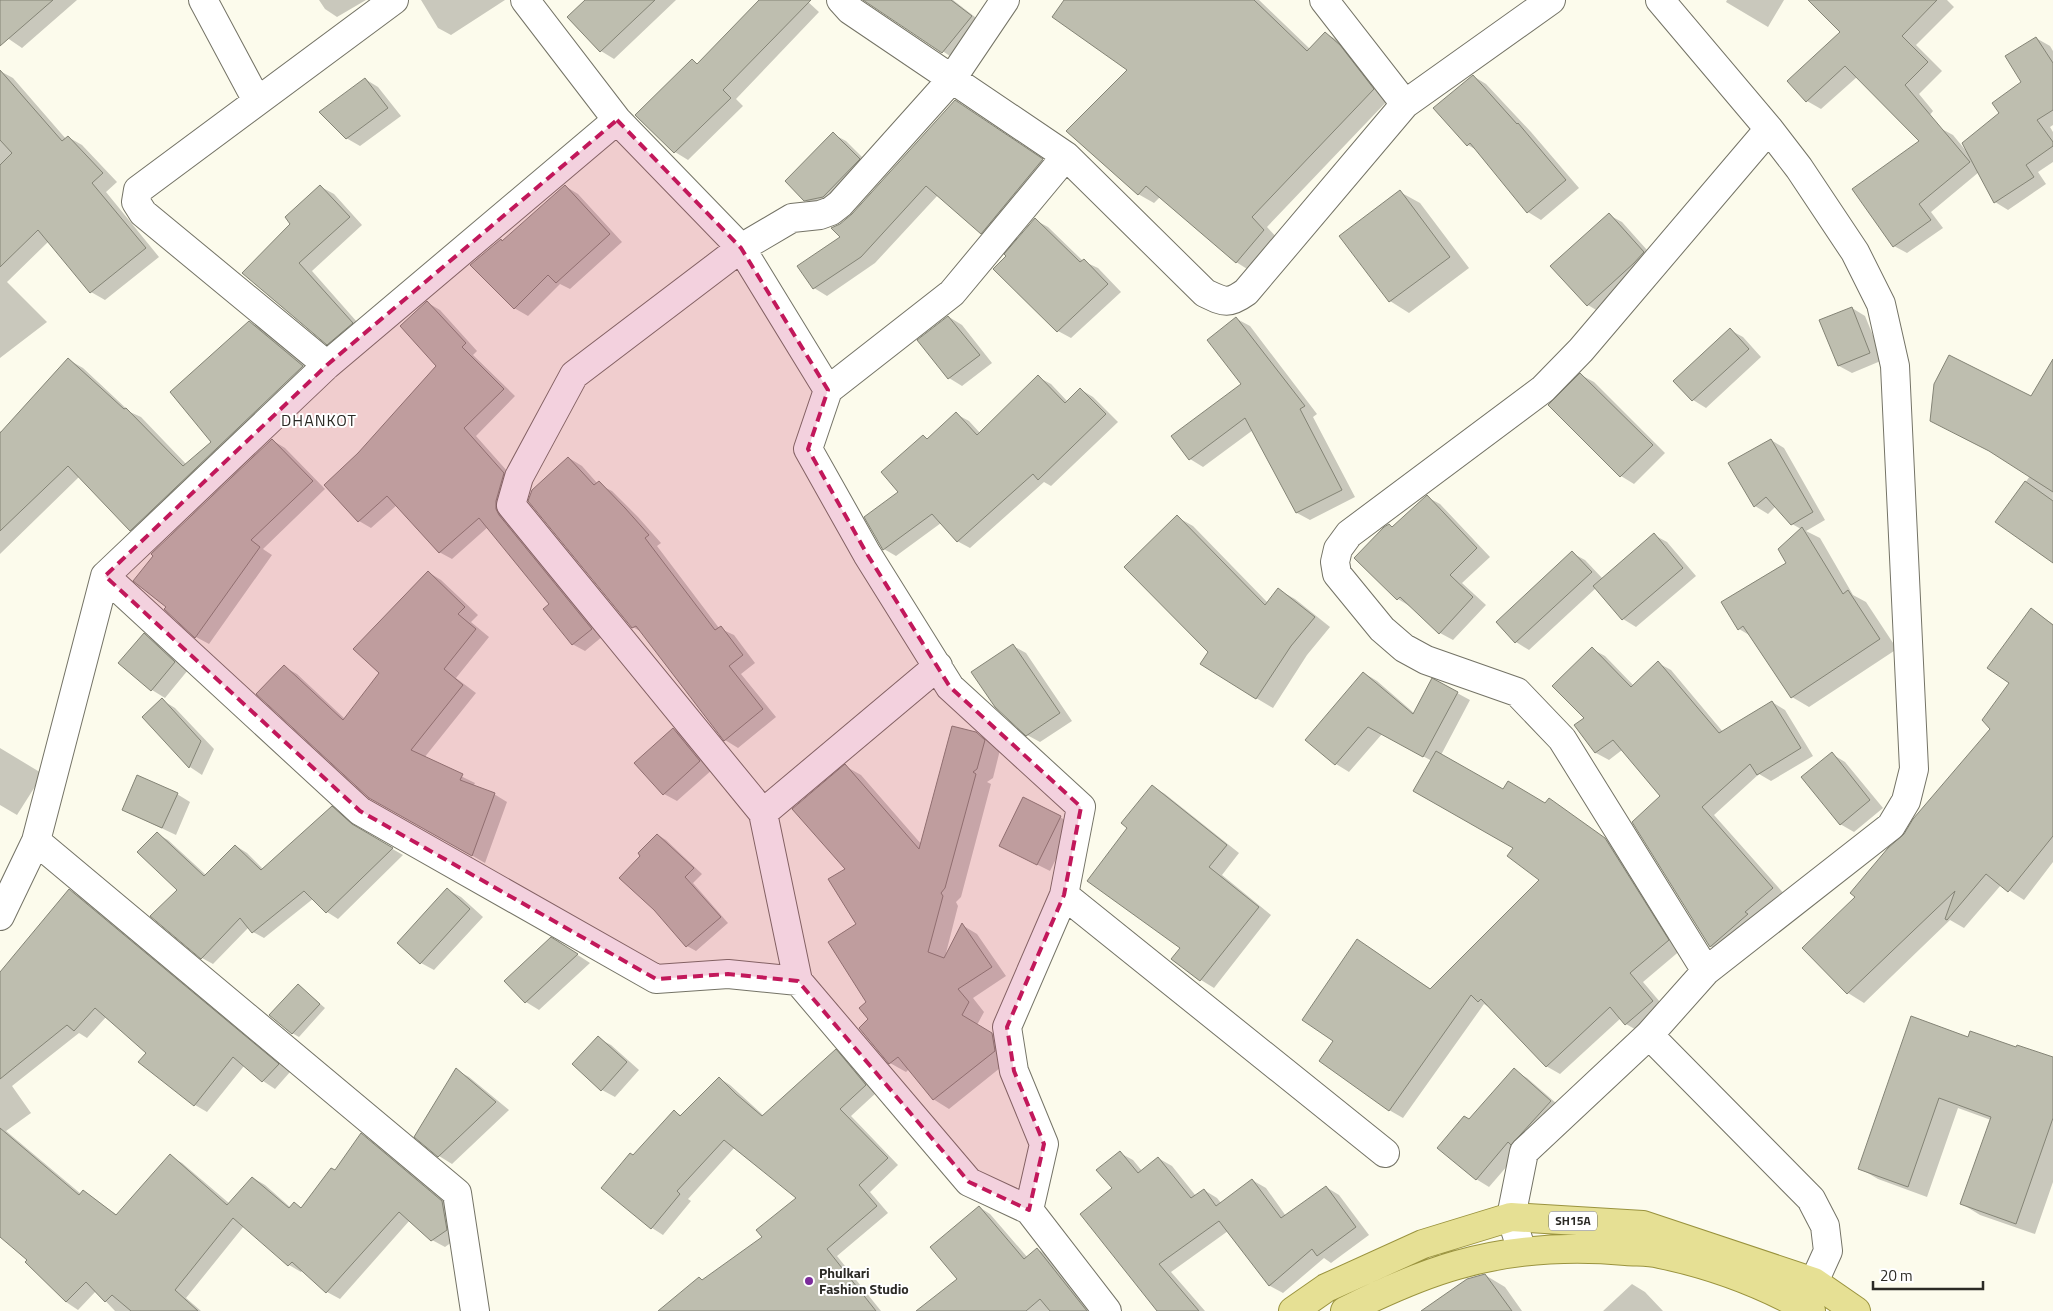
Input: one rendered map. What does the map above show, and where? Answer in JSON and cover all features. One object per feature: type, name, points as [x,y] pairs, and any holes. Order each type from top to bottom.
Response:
[{"type":"main road","name":"SH15A","points":[[1293,1311],[1326,1288],[1423,1244],[1511,1217],[1643,1225],[1814,1282],[1856,1311]]},
{"type":"main road","name":"SH15A","points":[[1345,1311],[1386,1290],[1457,1265],[1522,1251],[1589,1248],[1658,1253],[1724,1271],[1782,1294],[1811,1311]]},
{"type":"street","points":[[203,0],[257,101]]},
{"type":"street","points":[[326,366],[143,213],[136,202],[138,190],[394,0]]},
{"type":"street","points":[[525,0],[617,120],[741,248],[828,390]]},
{"type":"street","points":[[840,0],[850,10],[951,80],[1066,156],[1205,294],[1223,302],[1235,300],[1246,292],[1405,104],[1551,0]]},
{"type":"street","points":[[1005,0],[951,80],[840,204],[831,211],[820,215],[792,218],[741,248],[574,375],[519,477],[511,505],[763,813],[798,981],[969,1182],[1029,1210],[1107,1311]]},
{"type":"street","points":[[1324,0],[1405,104]]},
{"type":"street","points":[[1522,1251],[1511,1217],[1524,1152],[1649,1035],[1706,971],[1891,826],[1906,801],[1914,770],[1896,376],[1881,304],[1855,252],[1800,168],[1660,0]]},
{"type":"street","points":[[0,916],[36,841],[105,576],[326,366],[617,120]]},
{"type":"street","points":[[1706,971],[1562,740],[1517,692],[1426,660],[1404,648],[1382,629],[1337,574],[1335,562],[1338,549],[1349,534],[1543,389],[1581,350],[1769,129]]},
{"type":"street","points":[[1029,1210],[1044,1144],[1014,1071],[1007,1027],[1064,895],[1081,807],[950,687],[867,554],[808,449],[828,390],[952,293],[1066,156]]},
{"type":"street","points":[[105,576],[360,811],[656,979],[728,974],[798,981]]},
{"type":"street","points":[[763,813],[938,666]]},
{"type":"street","points":[[36,841],[457,1193],[475,1311]]},
{"type":"street","points":[[1064,895],[1385,1152]]},
{"type":"street","points":[[1649,1035],[1811,1199],[1825,1226],[1828,1251],[1814,1282]]},
{"type":"highlighted area","points":[[617,120],[741,248],[828,390],[808,449],[867,554],[950,687],[1081,807],[1064,895],[1007,1027],[1014,1071],[1044,1144],[1029,1210],[969,1182],[798,981],[728,974],[656,979],[360,811],[105,576],[327,365]]},
{"type":"building","points":[[0,0],[53,0],[0,46]]},
{"type":"building","points":[[585,0],[655,0],[600,52],[567,17]]},
{"type":"building","points":[[759,0],[811,0],[723,90],[731,98],[674,153],[635,115],[692,59],[697,64]]},
{"type":"building","points":[[863,0],[951,0],[972,16],[942,53]]},
{"type":"building","points":[[1064,0],[1254,0],[1307,51],[1325,32],[1340,45],[1374,89],[1252,217],[1264,230],[1236,263],[1146,186],[1138,195],[1066,131],[1127,70],[1052,17]]},
{"type":"building","points":[[1808,0],[1937,0],[1902,36],[1928,62],[1905,85],[1970,162],[1919,204],[1931,220],[1893,247],[1852,189],[1919,141],[1845,66],[1806,102],[1787,81],[1840,32]]},
{"type":"building","points":[[2036,37],[2053,63],[2053,110],[2037,120],[2053,142],[2053,146],[2026,165],[2034,177],[1994,203],[1962,143],[1999,113],[1992,103],[2021,82],[2005,56]]},
{"type":"building","points":[[0,70],[62,141],[68,136],[103,173],[92,183],[146,248],[90,293],[38,230],[0,267],[0,165],[12,153],[0,140]]},
{"type":"building","points":[[1473,75],[1518,123],[1566,180],[1527,213],[1470,143],[1467,146],[1433,108]]},
{"type":"building","points":[[365,78],[388,108],[346,139],[319,112]]},
{"type":"building","points":[[955,100],[1043,159],[981,234],[926,186],[861,257],[813,289],[797,266],[840,237],[831,228],[840,224],[852,214]]},
{"type":"building","points":[[833,132],[860,159],[823,197],[804,201],[785,181]]},
{"type":"building","points":[[320,185],[350,217],[299,263],[353,323],[327,345],[242,273],[290,224],[285,217]]},
{"type":"building","points":[[565,185],[610,234],[556,283],[548,275],[514,309],[470,265],[501,239],[502,241]]},
{"type":"building","points":[[1400,190],[1450,257],[1389,302],[1339,236]]},
{"type":"building","points":[[1609,213],[1644,252],[1587,306],[1550,266]]},
{"type":"building","points":[[1035,218],[1080,262],[1084,259],[1108,284],[1057,332],[993,269],[1006,256],[1004,254]]},
{"type":"building","points":[[427,301],[466,343],[462,347],[504,389],[464,428],[504,473],[496,501],[496,509],[499,515],[592,629],[572,645],[543,609],[549,604],[479,518],[439,553],[387,496],[358,522],[324,485],[358,453],[436,366],[400,326]]},
{"type":"building","points":[[1852,307],[1870,353],[1838,366],[1819,320]]},
{"type":"building","points":[[948,316],[980,355],[948,379],[917,340]]},
{"type":"building","points":[[1236,317],[1305,406],[1300,409],[1342,490],[1296,513],[1245,418],[1189,460],[1171,436],[1241,384],[1207,340]]},
{"type":"building","points":[[249,321],[303,366],[130,531],[68,466],[0,531],[0,433],[68,358],[124,409],[126,408],[183,466],[211,442],[170,392]]},
{"type":"building","points":[[1730,328],[1749,349],[1692,401],[1673,381]]},
{"type":"building","points":[[1949,355],[2031,396],[2053,359],[2053,492],[1989,451],[1930,421],[1934,384]]},
{"type":"building","points":[[1580,373],[1653,445],[1620,477],[1548,405]]},
{"type":"building","points":[[1038,375],[1065,403],[1080,388],[1106,414],[1038,480],[1033,474],[957,542],[932,514],[883,550],[864,517],[898,492],[881,472],[923,435],[927,439],[956,412],[977,435]]},
{"type":"building","points":[[272,439],[313,481],[251,540],[260,547],[195,638],[164,609],[166,607],[133,581],[153,556],[151,554]]},
{"type":"building","points":[[1771,439],[1813,512],[1791,525],[1766,497],[1754,507],[1728,463]]},
{"type":"building","points":[[568,457],[594,485],[599,481],[649,535],[645,538],[715,630],[721,626],[743,655],[729,666],[763,709],[724,741],[636,626],[632,628],[528,501],[532,490]]},
{"type":"building","points":[[2025,481],[2053,501],[2053,563],[1995,522]]},
{"type":"building","points":[[1427,495],[1477,548],[1450,575],[1473,597],[1439,634],[1400,597],[1397,600],[1354,558],[1384,527],[1389,524],[1392,527]]},
{"type":"building","points":[[1177,515],[1265,605],[1278,588],[1315,617],[1291,646],[1256,699],[1200,664],[1208,652],[1124,567]]},
{"type":"building","points":[[1802,527],[1843,594],[1848,590],[1880,639],[1791,698],[1743,626],[1738,630],[1721,602],[1786,563],[1778,549]]},
{"type":"building","points":[[1654,533],[1683,568],[1622,620],[1593,586]]},
{"type":"building","points":[[1572,551],[1592,572],[1515,643],[1496,622]]},
{"type":"building","points":[[428,571],[465,607],[458,614],[476,629],[444,669],[463,685],[411,750],[463,774],[460,780],[495,793],[472,856],[369,798],[256,694],[284,665],[343,720],[379,673],[353,649]]},
{"type":"building","points":[[2031,608],[2053,625],[2053,836],[2008,892],[1986,874],[1947,920],[1945,919],[1955,891],[1847,994],[1802,948],[1855,897],[1850,893],[1888,848],[1904,834],[1913,819],[1990,729],[1982,720],[2009,683],[1987,668]]},
{"type":"building","points":[[144,633],[175,662],[151,691],[118,663]]},
{"type":"building","points":[[1013,644],[1060,713],[1026,736],[995,707],[971,672]]},
{"type":"building","points":[[1592,647],[1631,687],[1658,661],[1719,733],[1772,701],[1801,748],[1757,775],[1750,764],[1702,807],[1773,888],[1745,912],[1748,914],[1710,947],[1632,822],[1660,796],[1613,740],[1595,753],[1574,725],[1584,718],[1552,686]]},
{"type":"building","points":[[1363,672],[1413,714],[1432,678],[1458,692],[1423,757],[1368,727],[1335,765],[1305,740]]},
{"type":"building","points":[[162,698],[201,741],[189,768],[142,717]]},
{"type":"building","points":[[952,726],[976,732],[985,740],[977,769],[973,772],[976,774],[945,888],[941,893],[943,896],[928,952],[944,958],[962,923],[992,967],[958,989],[969,1002],[962,1015],[992,1033],[995,1051],[933,1100],[898,1057],[889,1064],[859,1028],[868,1019],[859,1008],[866,1002],[828,942],[856,924],[828,879],[845,869],[792,809],[845,764],[919,849]]},
{"type":"building","points":[[673,728],[700,761],[663,795],[634,763]]},
{"type":"building","points":[[1436,751],[1503,789],[1508,781],[1545,803],[1549,798],[1605,838],[1669,940],[1630,973],[1653,1001],[1625,1025],[1610,1007],[1546,1067],[1481,999],[1478,1002],[1471,995],[1389,1111],[1319,1061],[1333,1041],[1302,1020],[1357,939],[1430,989],[1539,880],[1507,856],[1513,848],[1413,791]]},
{"type":"building","points":[[1832,752],[1870,800],[1840,825],[1801,777]]},
{"type":"building","points":[[137,775],[178,793],[162,828],[122,810]]},
{"type":"building","points":[[1152,785],[1227,845],[1209,867],[1259,907],[1200,981],[1171,959],[1180,948],[1087,881],[1127,828],[1121,823]]},
{"type":"building","points":[[1023,797],[1061,816],[1037,865],[999,846]]},
{"type":"building","points":[[332,806],[352,824],[393,848],[326,913],[304,891],[252,933],[240,918],[201,959],[150,916],[177,890],[137,852],[157,832],[204,876],[235,845],[261,870]]},
{"type":"building","points":[[657,834],[694,868],[685,877],[721,917],[686,947],[654,910],[619,878],[640,856],[638,853]]},
{"type":"building","points":[[447,888],[470,909],[420,964],[397,943]]},
{"type":"building","points":[[69,889],[279,1064],[262,1082],[233,1057],[194,1106],[138,1062],[146,1053],[95,1008],[74,1031],[67,1025],[0,1079],[0,972]]},
{"type":"building","points":[[551,937],[578,954],[525,1003],[504,981]]},
{"type":"building","points":[[298,984],[320,1004],[292,1034],[269,1015]]},
{"type":"building","points":[[1911,1016],[1968,1037],[1970,1031],[2016,1047],[2017,1045],[2053,1057],[2053,1118],[2016,1224],[1960,1204],[1991,1117],[1939,1098],[1908,1187],[1858,1169]]},
{"type":"building","points":[[598,1036],[627,1062],[601,1091],[572,1064]]},
{"type":"building","points":[[836,1049],[866,1085],[840,1109],[888,1158],[859,1185],[877,1206],[827,1249],[876,1311],[658,1311],[699,1277],[702,1280],[762,1237],[756,1230],[796,1198],[724,1140],[677,1191],[680,1194],[651,1229],[601,1188],[630,1153],[633,1155],[674,1110],[680,1116],[719,1077],[762,1116]]},
{"type":"building","points":[[456,1068],[496,1102],[438,1157],[414,1137]]},
{"type":"building","points":[[1514,1068],[1551,1101],[1511,1145],[1508,1142],[1476,1180],[1437,1148],[1464,1116],[1469,1119]]},
{"type":"building","points":[[0,1128],[79,1195],[83,1190],[116,1215],[170,1154],[227,1205],[252,1177],[289,1208],[294,1202],[301,1208],[331,1168],[335,1170],[361,1133],[442,1201],[447,1230],[431,1241],[399,1212],[326,1293],[292,1262],[288,1266],[233,1218],[175,1290],[198,1311],[131,1311],[112,1295],[105,1302],[86,1282],[66,1302],[25,1262],[27,1260],[0,1237]]},
{"type":"building","points":[[1120,1151],[1138,1173],[1158,1157],[1191,1198],[1204,1189],[1216,1206],[1252,1179],[1281,1218],[1326,1186],[1356,1227],[1317,1256],[1312,1249],[1269,1286],[1219,1221],[1159,1264],[1199,1311],[1157,1311],[1080,1214],[1112,1188],[1096,1170]]},
{"type":"building","points":[[979,1206],[1024,1259],[1037,1248],[1087,1311],[1050,1311],[1040,1299],[1026,1311],[916,1311],[957,1279],[930,1247]]},
{"type":"building","points":[[1485,1274],[1512,1311],[1421,1311],[1467,1279]]},
{"type":"place","name":"Phulkari Fashion Studio","points":[[809,1281]]},
{"type":"district","name":"DHANKOT","points":[[319,420]]}]
